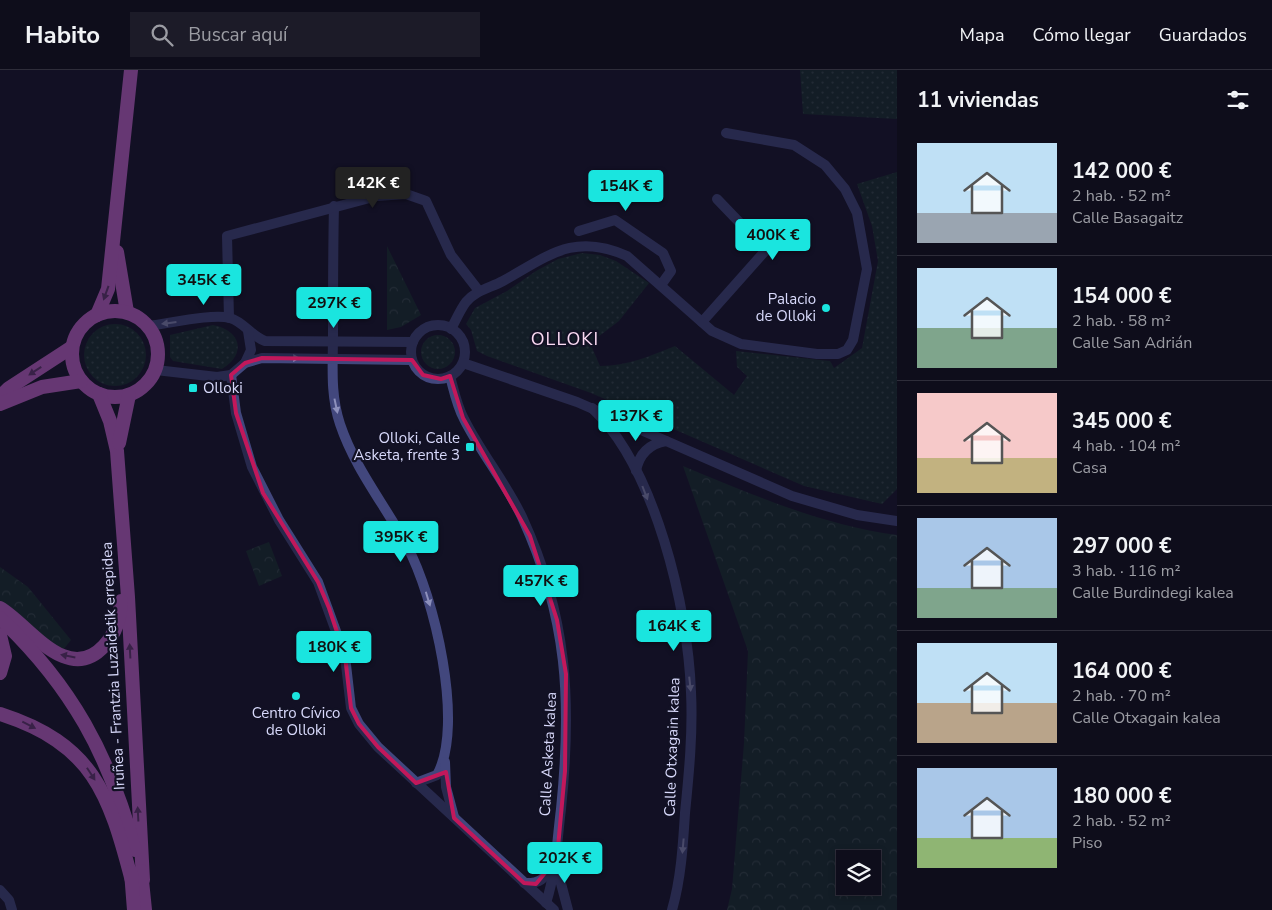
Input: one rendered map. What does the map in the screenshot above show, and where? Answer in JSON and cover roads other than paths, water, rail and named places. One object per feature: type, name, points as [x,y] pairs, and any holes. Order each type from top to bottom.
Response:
[{"type":"highway","points":[[98,315],[108,289],[131,70]]},
{"type":"highway","points":[[115,236],[127,312]]},
{"type":"highway","points":[[112,311],[127,312],[148,326],[158,347],[156,370],[145,386],[129,395],[119,398],[99,394],[81,381],[73,364],[72,346],[81,328],[98,315],[112,311]]},
{"type":"highway","points":[[0,397],[9,388],[72,346]]},
{"type":"highway","points":[[0,404],[42,388],[81,381]]},
{"type":"highway","points":[[99,394],[110,421],[117,451]]},
{"type":"highway","points":[[117,451],[129,395]]},
{"type":"highway","name":"Iruñea - Frantzia Luzaidetik errepidea","points":[[117,451],[123,555],[128,597],[137,880]]},
{"type":"highway","points":[[0,608],[37,641],[59,654],[83,658],[99,652],[111,638],[120,618],[123,555]]},
{"type":"highway","points":[[0,618],[29,647],[60,683],[86,725],[107,766],[129,829],[137,880],[134,910]]},
{"type":"highway","points":[[0,635],[5,656],[0,673]]},
{"type":"highway","points":[[0,714],[22,721],[57,739],[88,768],[117,822],[145,910]]},
{"type":"street","points":[[451,329],[466,302],[479,291],[502,281],[549,254],[566,248],[594,245],[612,249],[627,256],[712,331],[741,344],[817,354],[838,354],[847,350],[853,340],[866,269],[857,213],[845,189],[824,165],[794,145],[726,133]]},
{"type":"street","points":[[229,318],[227,236],[377,196],[406,194],[426,201],[451,255],[479,291]]},
{"type":"street","points":[[702,322],[766,250],[717,199]]},
{"type":"street","points":[[334,206],[332,385],[340,424],[370,486],[408,546],[429,604],[443,655],[447,700],[446,787],[454,818]]},
{"type":"street","points":[[579,231],[615,220],[663,253],[671,271],[661,285]]},
{"type":"street","points":[[148,326],[213,317],[229,318],[265,341],[413,342]]},
{"type":"street","points":[[434,326],[451,329],[462,340],[465,348],[463,364],[450,376],[432,378],[423,375],[412,360],[413,342],[418,334],[434,326]]},
{"type":"street","points":[[245,363],[251,350],[248,331]]},
{"type":"street","points":[[156,370],[217,377],[231,375],[245,363],[262,358],[412,360]]},
{"type":"street","points":[[463,364],[592,408],[792,496],[857,515],[897,521]]},
{"type":"street","points":[[231,375],[236,413],[252,467],[279,520],[318,582],[345,656],[351,708],[359,724],[378,747],[550,906]]},
{"type":"street","name":"Calle Asketa kalea","points":[[450,376],[463,418],[506,487],[530,536],[547,583],[557,620],[566,674],[567,718],[557,858],[550,906]]},
{"type":"street","name":"Calle Otxagain kalea","points":[[592,408],[604,420],[622,444],[636,471],[660,532],[678,591],[691,692],[688,775],[682,856],[677,895],[672,910]]},
{"type":"street","points":[[636,471],[637,463],[646,449],[654,443],[666,441]]},
{"type":"street","points":[[416,783],[437,775],[445,761]]},
{"type":"street","name":"Calle Asketa kalea","points":[[524,883],[536,884],[544,878],[557,858]]},
{"type":"street","name":"Calle Asketa kalea","points":[[557,858],[559,882],[568,910]]},
{"type":"street","points":[[0,890],[10,900],[12,910]]},
{"type":"place","name":"Palacio de Olloki","points":[[826,308]]},
{"type":"place","name":"Olloki","points":[[193,388]]},
{"type":"place","name":"Olloki, Calle Asketa, frente 3","points":[[470,447]]},
{"type":"place","name":"Centro Cívico de Olloki","points":[[296,696]]},
{"type":"district","name":"OLLOKI","points":[[565,339]]}]
